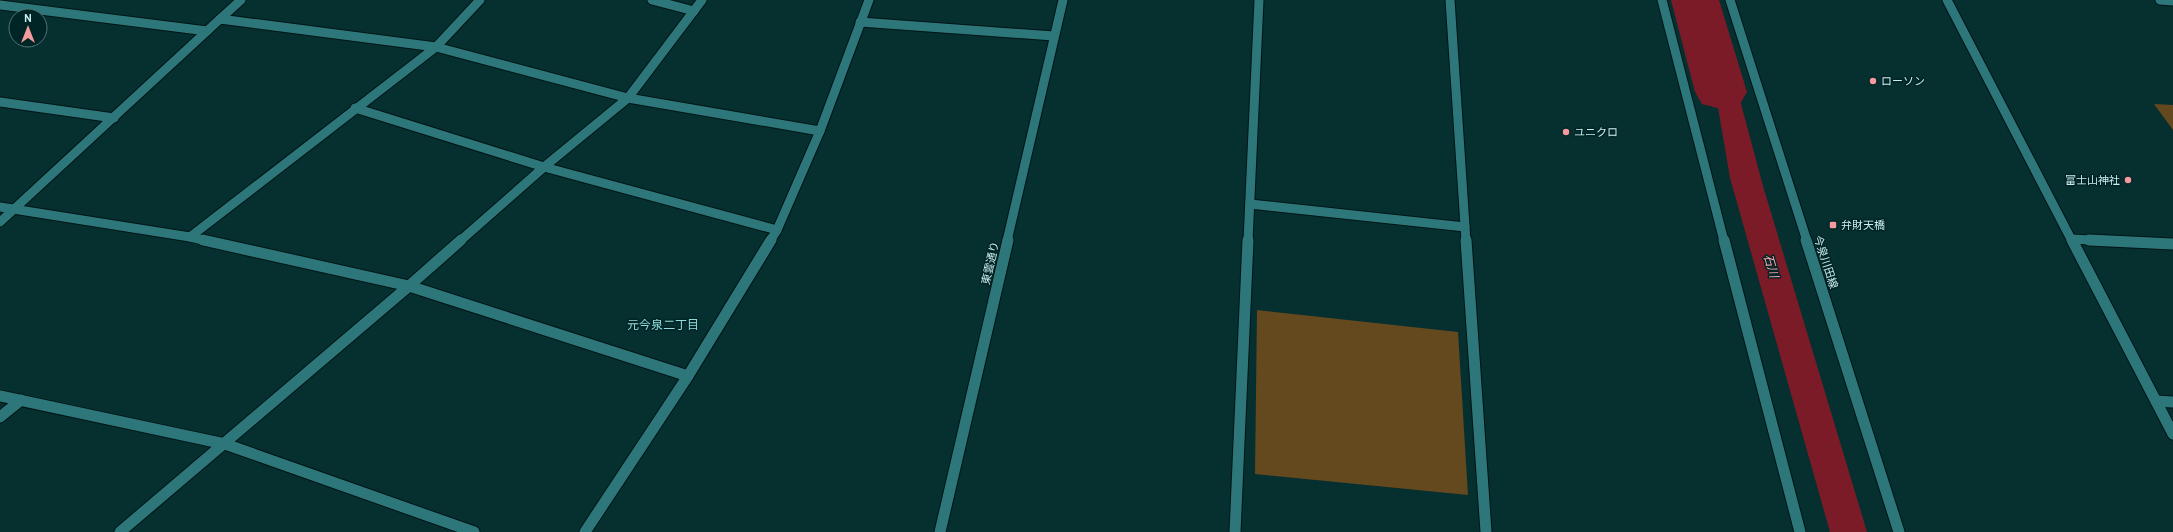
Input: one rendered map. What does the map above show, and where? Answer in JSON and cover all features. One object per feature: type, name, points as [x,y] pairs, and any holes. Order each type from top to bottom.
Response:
[{"type":"street","points":[[0,222],[241,0]]},
{"type":"street","points":[[190,237],[354,108],[436,47],[480,0]]},
{"type":"street","points":[[652,0],[694,11]]},
{"type":"street","points":[[120,532],[409,286],[544,167],[628,98],[645,78],[702,0]]},
{"type":"street","points":[[585,532],[688,376],[777,230],[820,131],[869,0]]},
{"type":"street","name":"東雲通り","points":[[940,532],[1063,0]]},
{"type":"street","points":[[1234,532],[1259,0]]},
{"type":"street","points":[[1450,0],[1486,532]]},
{"type":"street","points":[[1662,0],[1800,532]]},
{"type":"street","name":"今泉川田線","points":[[1730,0],[1899,532]]},
{"type":"street","points":[[1947,0],[2173,434]]},
{"type":"street","points":[[2160,0],[2173,1]]},
{"type":"street","points":[[0,5],[207,31]]},
{"type":"street","points":[[220,19],[436,47],[628,98],[820,131]]},
{"type":"street","points":[[860,22],[1054,36]]},
{"type":"street","points":[[0,102],[114,118]]},
{"type":"street","points":[[354,108],[544,167],[777,230]]},
{"type":"street","points":[[1250,204],[1465,226]]},
{"type":"street","points":[[0,207],[190,237],[409,286],[688,376]]},
{"type":"street","points":[[2072,239],[2173,244]]},
{"type":"street","points":[[0,396],[225,444],[474,532]]},
{"type":"street","points":[[0,417],[21,400]]},
{"type":"street","points":[[2156,401],[2173,402]]},
{"type":"shaded area","points":[[2154,104],[2173,105],[2173,130]]},
{"type":"shaded area","points":[[1257,310],[1458,332],[1468,495],[1255,474]]},
{"type":"water","points":[[1694,11],[1717,14],[1763,186],[1867,532],[1830,532],[1730,178],[1715,90]]},
{"type":"waterway","name":"石川","points":[[1695,0],[1721,92]]},
{"type":"place","name":"ローソン","points":[[1873,81]]},
{"type":"place","name":"ユニクロ","points":[[1566,132]]},
{"type":"place","name":"富士山神社","points":[[2128,180]]},
{"type":"place","name":"弁財天橋","points":[[1833,225]]},
{"type":"district","name":"元今泉二丁目","points":[[663,325]]}]
